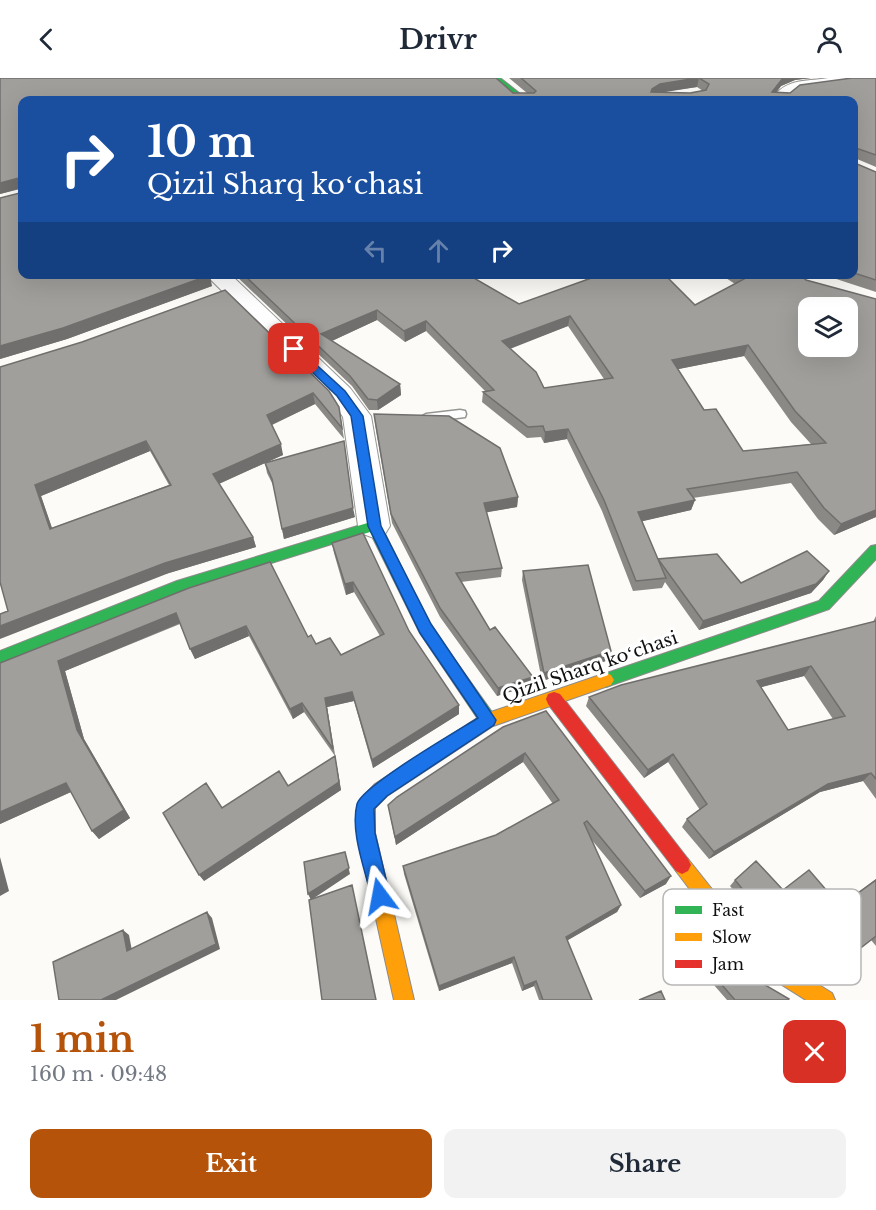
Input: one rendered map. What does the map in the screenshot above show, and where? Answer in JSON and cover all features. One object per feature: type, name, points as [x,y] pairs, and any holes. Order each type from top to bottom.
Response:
[{"type":"street","points":[[496,78],[519,96]]},
{"type":"street","points":[[782,96],[785,91],[792,88],[862,78]]},
{"type":"street","points":[[218,287],[341,394],[362,416],[374,526],[425,629],[488,720]]},
{"type":"street","points":[[0,658],[182,585],[374,526]]},
{"type":"street","name":"Qizil Sharq koʻchasi","points":[[404,1000],[366,833],[366,805],[381,790],[488,720],[824,605],[876,550]]},
{"type":"street","points":[[554,699],[701,889]]},
{"type":"street","points":[[801,985],[825,1000]]},
{"type":"lane","points":[[410,418],[460,414]]},
{"type":"building","points":[[0,78],[496,78],[513,93],[534,93],[536,91],[521,78],[697,78],[660,84],[651,92],[690,93],[706,90],[709,84],[699,78],[783,78],[772,92],[790,93],[800,85],[852,78],[876,78],[876,155],[858,149],[858,96],[18,96],[18,178],[0,183]]},
{"type":"building","points":[[858,164],[876,172],[876,280],[858,274]]},
{"type":"building","points":[[18,194],[18,279],[199,279],[63,328],[0,346],[0,198]]},
{"type":"building","points":[[248,279],[476,279],[519,304],[589,279],[669,279],[695,305],[744,279],[805,279],[876,299],[876,510],[841,524],[824,508],[797,472],[687,489],[695,500],[638,512],[666,578],[636,581],[604,500],[568,429],[545,432],[543,426],[528,427],[483,392],[494,390],[426,321],[404,331],[377,310],[321,334],[400,384],[377,400],[368,399],[350,376]],"holes":[[[570,316],[613,378],[544,388],[536,372],[502,341]],[[748,345],[795,411],[826,443],[743,451],[716,409],[704,410],[672,360]]]},
{"type":"building","points":[[225,290],[329,391],[339,407],[342,428],[313,393],[267,415],[281,444],[213,474],[253,537],[165,563],[0,626],[0,614],[8,611],[0,582],[0,367],[82,342]],"holes":[[[146,441],[171,485],[50,529],[35,485]]]},
{"type":"building","points":[[374,414],[449,416],[500,448],[518,497],[484,503],[502,568],[456,573],[490,630],[495,627],[533,677],[498,688],[440,608],[391,514]]},
{"type":"building","points":[[344,441],[353,508],[282,529],[272,479],[265,463]]},
{"type":"building","points":[[363,533],[409,631],[459,705],[372,760],[352,692],[325,698],[333,749],[302,703],[290,709],[246,626],[190,649],[176,613],[58,661],[77,730],[124,810],[92,831],[66,783],[0,812],[0,663],[189,588],[270,562],[308,637],[311,635],[316,644],[330,638],[341,655],[384,634],[353,582],[345,584],[332,543]]},
{"type":"building","points":[[807,551],[829,571],[816,584],[703,621],[658,559],[717,554],[741,583]]},
{"type":"building","points":[[588,565],[611,651],[544,673],[523,571]]},
{"type":"building","points":[[876,621],[876,779],[871,773],[828,784],[714,852],[687,819],[707,804],[673,754],[648,770],[589,697],[621,685]],"holes":[[[811,666],[845,716],[788,730],[757,681]]]},
{"type":"building","points":[[546,711],[671,876],[645,891],[587,821],[584,823],[621,905],[566,937],[592,1000],[543,1000],[536,981],[524,986],[514,957],[439,986],[403,866],[496,835],[559,800],[525,753],[395,837],[388,805],[503,727]]},
{"type":"building","points":[[335,756],[339,782],[199,875],[163,813],[206,783],[222,808],[279,771],[288,786]]},
{"type":"building","points":[[345,852],[349,868],[308,894],[304,862]]},
{"type":"building","points":[[756,861],[782,889],[742,889],[735,880]]},
{"type":"building","points":[[809,870],[825,889],[784,889]]},
{"type":"building","points":[[876,880],[876,936],[861,948],[861,891]]},
{"type":"building","points":[[352,885],[376,1000],[322,1000],[309,900]]},
{"type":"building","points":[[207,912],[216,944],[101,1000],[59,1000],[53,962],[123,930],[127,951]]},
{"type":"building","points":[[722,985],[765,985],[789,999],[788,1000],[735,1000]]},
{"type":"building","points":[[661,991],[665,1000],[639,1000]]},
{"type":"traffic: fast","points":[[496,78],[519,96]]},
{"type":"traffic: fast","points":[[0,658],[182,585],[374,526],[425,629],[488,720]]},
{"type":"traffic: fast","points":[[606,680],[824,605],[876,550]]},
{"type":"traffic: slow","points":[[404,1000],[366,833],[366,805],[381,790],[488,720],[606,680]]},
{"type":"traffic: slow","points":[[682,865],[701,889]]},
{"type":"traffic: slow","points":[[801,985],[825,1000]]},
{"type":"traffic: jam","points":[[554,699],[682,865]]},
{"type":"route","points":[[294,349],[341,394],[357,416],[374,526],[425,629],[488,720],[381,790],[366,805],[366,833],[380,896]]}]
